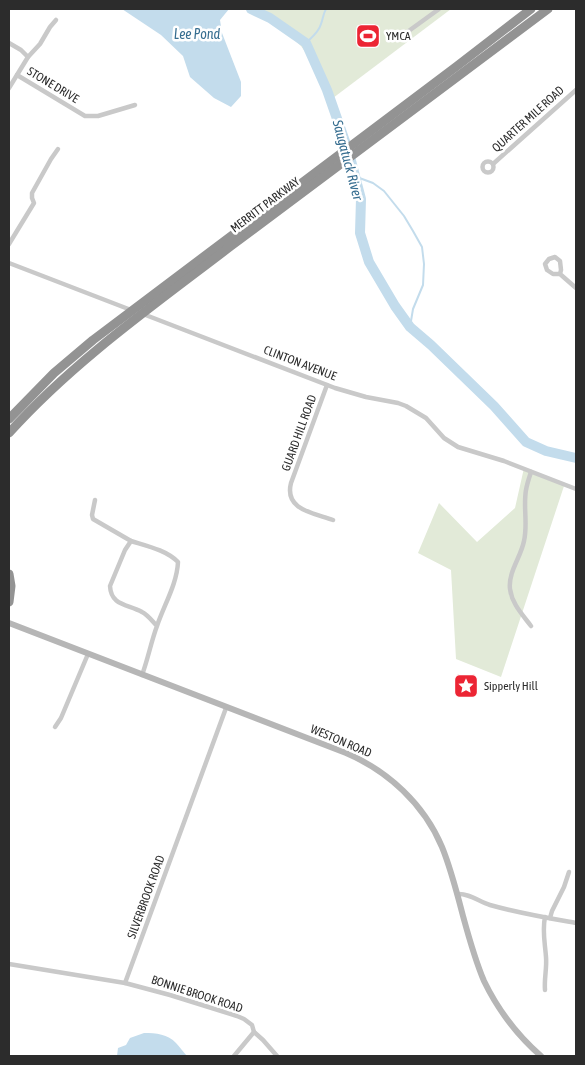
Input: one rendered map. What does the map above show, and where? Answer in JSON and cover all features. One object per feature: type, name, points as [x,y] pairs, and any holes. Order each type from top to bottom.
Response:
[{"type":"highway","name":"MERRITT PARKWAY","points":[[9,419],[54,373],[93,340],[372,135],[531,9]]},
{"type":"highway","name":"MERRITT PARKWAY","points":[[372,135],[548,9]]},
{"type":"highway","name":"MERRITT PARKWAY","points":[[9,433],[42,398],[90,355],[323,172]]},
{"type":"highway","points":[[9,439],[42,398]]},
{"type":"highway","points":[[9,574],[11,592],[9,602]]},
{"type":"main road","name":"WESTON ROAD","points":[[9,623],[351,755],[391,780],[413,801],[433,828],[445,854],[474,953],[489,990],[512,1027],[541,1056]]},
{"type":"street","points":[[399,38],[439,9]]},
{"type":"street","points":[[9,88],[28,57],[40,44],[56,20]]},
{"type":"street","points":[[9,43],[28,57]]},
{"type":"street","name":"STONE DRIVE","points":[[17,75],[85,116],[98,116],[136,105]]},
{"type":"street","name":"QUARTER MILE ROAD","points":[[492,164],[576,90]]},
{"type":"street","points":[[9,244],[34,203],[32,193],[58,149]]},
{"type":"street","name":"CLINTON AVENUE","points":[[9,262],[327,385],[366,397],[406,406],[426,418],[444,438],[455,445],[504,461],[576,489]]},
{"type":"street","points":[[560,274],[576,288]]},
{"type":"street","name":"GUARD HILL ROAD","points":[[327,385],[291,483],[290,492],[292,501],[300,508],[333,520]]},
{"type":"street","points":[[531,472],[526,490],[524,541],[510,582],[513,600],[531,626]]},
{"type":"street","points":[[95,500],[92,519],[96,522],[131,541],[168,554],[178,562],[176,576],[157,626],[142,675]]},
{"type":"street","points":[[131,541],[124,550],[110,586],[110,591],[116,600],[142,612],[157,626]]},
{"type":"street","points":[[55,727],[61,718],[88,654]]},
{"type":"street","name":"SILVERBROOK ROAD","points":[[125,983],[226,708]]},
{"type":"street","points":[[545,990],[546,959],[543,930],[564,887],[568,872]]},
{"type":"street","points":[[457,894],[464,894],[488,905],[576,923]]},
{"type":"street","points":[[9,964],[125,983]]},
{"type":"street","name":"BONNIE BROOK ROAD","points":[[125,983],[170,995],[244,1019],[252,1025],[254,1032],[264,1040],[277,1056]]},
{"type":"street","points":[[234,1056],[254,1032]]},
{"type":"green space","points":[[262,9],[451,9],[333,98],[325,79],[301,46]]},
{"type":"green space","points":[[524,468],[565,483],[501,677],[456,659],[451,570],[418,553],[439,503],[477,542],[515,508]]},
{"type":"water","name":"Lee Pond","points":[[122,9],[229,9],[220,20],[222,33],[241,82],[241,96],[231,107],[214,98],[190,77],[183,56],[161,35]]},
{"type":"water","points":[[144,1033],[166,1036],[176,1043],[187,1056],[117,1056],[118,1048],[126,1045],[130,1038]]},
{"type":"waterway","name":"Saugatuck River","points":[[251,9],[270,18],[306,43],[327,90],[349,153],[361,199],[360,233],[369,262],[410,327],[494,406],[526,442],[546,451],[576,458]]},
{"type":"waterway","points":[[306,43],[319,30],[326,9]]},
{"type":"waterway","points":[[354,176],[373,183],[384,191],[404,216],[422,247],[424,264],[423,285],[413,309],[410,327]]},
{"type":"place","name":"YMCA","points":[[368,36]]},
{"type":"place","name":"Sipperly Hill","points":[[466,686]]}]
